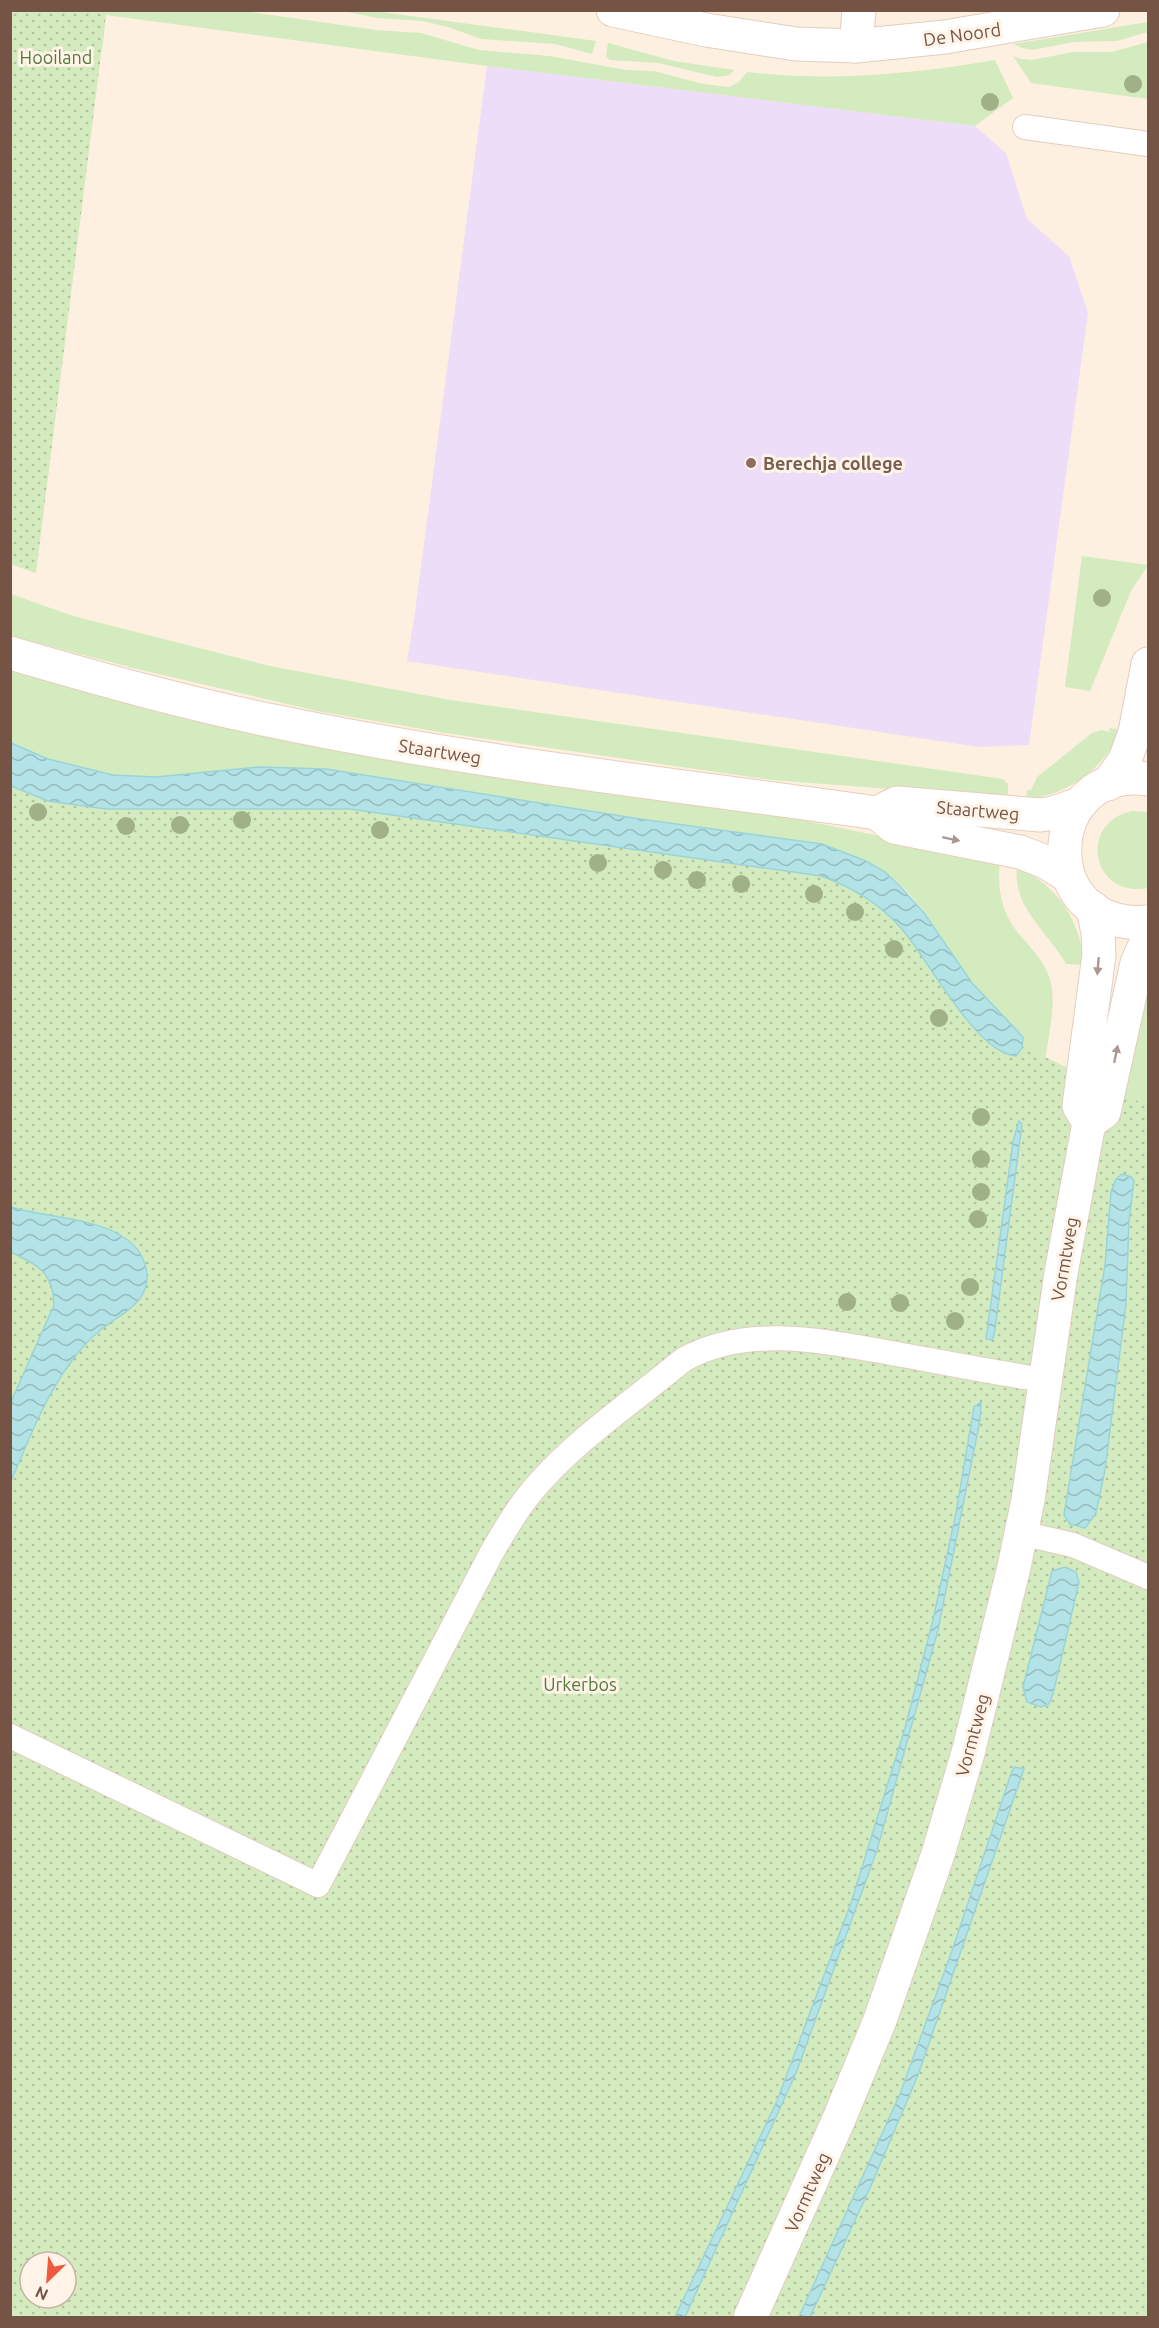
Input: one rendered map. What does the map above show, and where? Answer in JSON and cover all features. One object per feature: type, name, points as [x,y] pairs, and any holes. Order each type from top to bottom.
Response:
[{"type":"street","name":"De Noord","points":[[613,10],[666,22],[796,44],[856,46],[945,37],[1103,10]]},
{"type":"street","points":[[856,46],[860,10]]},
{"type":"street","name":"Staartweg","points":[[10,653],[213,708],[381,741],[533,765],[877,813],[894,827],[1032,856],[1068,876]]},
{"type":"street","points":[[1108,784],[1125,760],[1137,723],[1148,665]]},
{"type":"street","points":[[1149,779],[1121,779],[1097,789],[1080,804],[1073,815],[1065,839],[1064,851],[1068,876],[1083,899],[1093,908],[1103,915],[1126,923],[1149,922]]},
{"type":"street","name":"Staartweg","points":[[877,813],[897,803],[1040,815],[1080,804]]},
{"type":"street","name":"Vormtweg","points":[[750,2318],[859,2073],[938,1854],[980,1711],[1028,1500],[1061,1273],[1089,1123],[1079,1106],[1099,955],[1093,908]]},
{"type":"street","name":"Vormtweg","points":[[1089,1123],[1104,1112],[1137,963],[1149,938]]},
{"type":"lane","points":[[1025,127],[1149,144]]},
{"type":"lane","points":[[10,1736],[318,1885],[492,1552],[519,1508],[539,1483],[582,1442],[683,1360],[702,1349],[751,1340],[820,1341],[1045,1380]]},
{"type":"lane","points":[[1021,1533],[1073,1545],[1149,1577]]},
{"type":"shaded area","name":"Berechja college","points":[[487,66],[975,126],[1006,153],[1027,219],[1069,256],[1088,313],[1029,745],[979,747],[407,661]]},
{"type":"green space","name":"Hooiland","points":[[72,10],[106,15],[36,573],[10,564],[11,11]]},
{"type":"green space","points":[[11,11],[244,11],[376,30],[421,33],[479,50],[549,56],[626,70],[654,71],[703,84],[729,87],[739,82],[747,72],[809,76],[871,75],[995,60],[1013,98],[975,126],[487,66],[106,15],[102,51]]},
{"type":"green space","points":[[342,11],[374,11],[596,41],[592,54],[555,44],[481,39],[423,21],[378,18]]},
{"type":"green space","points":[[1148,22],[1148,32],[1117,41],[1073,42],[1033,50],[1013,44]]},
{"type":"green space","points":[[1148,42],[1148,99],[1031,83],[1013,56],[1032,60],[1073,52],[1112,52]]},
{"type":"green space","points":[[608,43],[674,61],[734,70],[730,75],[717,77],[658,63],[610,60],[606,56]]},
{"type":"green space","points":[[1082,556],[1148,565],[1131,591],[1090,691],[1065,687]]},
{"type":"green space","points":[[11,594],[73,616],[270,666],[450,700],[1003,779],[1008,784],[1008,798],[772,780],[445,733],[317,711],[137,669],[11,636]]},
{"type":"green space","points":[[11,669],[788,817],[1000,861],[999,881],[1004,909],[1013,926],[1041,961],[1050,979],[1053,999],[1045,1062],[11,786],[1023,1036],[972,984],[933,925],[899,883],[878,867],[846,853],[822,844],[640,819],[326,769],[259,767],[156,777],[113,775],[48,759],[11,743]]},
{"type":"green space","points":[[1110,728],[1121,730],[1114,744],[1095,768],[1070,786],[1041,797],[1026,799],[1027,790],[1031,790],[1037,777],[1092,733],[1101,730],[1109,732]]},
{"type":"green space","name":"Urkerbos","points":[[11,764],[82,797],[255,786],[818,863],[881,891],[1007,1039],[1148,1106],[1148,2317],[11,2318]]},
{"type":"green space","points":[[1132,811],[1148,812],[1148,888],[1129,888],[1114,882],[1104,872],[1098,858],[1098,844],[1103,830],[1115,818]]},
{"type":"green space","points":[[1017,865],[1045,884],[1064,906],[1077,932],[1085,965],[1066,964],[1032,918],[1020,894]]},
{"type":"green space","points":[[1143,994],[1148,996],[1148,1147],[1117,1132]]},
{"type":"water","points":[[11,743],[48,759],[113,775],[156,777],[259,767],[326,769],[640,819],[822,844],[866,861],[885,872],[899,885],[924,913],[972,983],[1023,1037],[1022,1048],[1016,1056],[1000,1051],[985,1039],[953,1002],[912,942],[893,919],[864,897],[821,876],[350,809],[106,809],[48,801],[11,786]]},
{"type":"water","points":[[1019,1121],[1022,1124],[992,1340],[986,1339],[1013,1142]]},
{"type":"water","points":[[1122,1174],[1131,1177],[1134,1181],[1129,1220],[1126,1304],[1105,1470],[1096,1513],[1085,1528],[1070,1524],[1064,1515],[1105,1265],[1111,1192],[1116,1179]]},
{"type":"water","points":[[11,1207],[88,1223],[117,1233],[129,1241],[142,1257],[147,1283],[137,1302],[88,1342],[59,1379],[36,1422],[11,1481],[11,1402],[54,1305],[51,1284],[47,1277],[29,1261],[11,1252]]},
{"type":"water","points":[[981,1402],[980,1420],[938,1630],[877,1850],[796,2073],[685,2317],[675,2317],[777,2101],[851,1903],[905,1728],[933,1620],[956,1513],[974,1407]]},
{"type":"water","points":[[1065,1567],[1076,1572],[1079,1582],[1053,1694],[1049,1704],[1041,1707],[1027,1702],[1023,1687],[1052,1571]]},
{"type":"water","points":[[1015,1767],[1024,1769],[918,2075],[870,2188],[810,2317],[799,2317],[900,2094]]},
{"type":"place","name":"Berechja college","points":[[751,463]]}]
